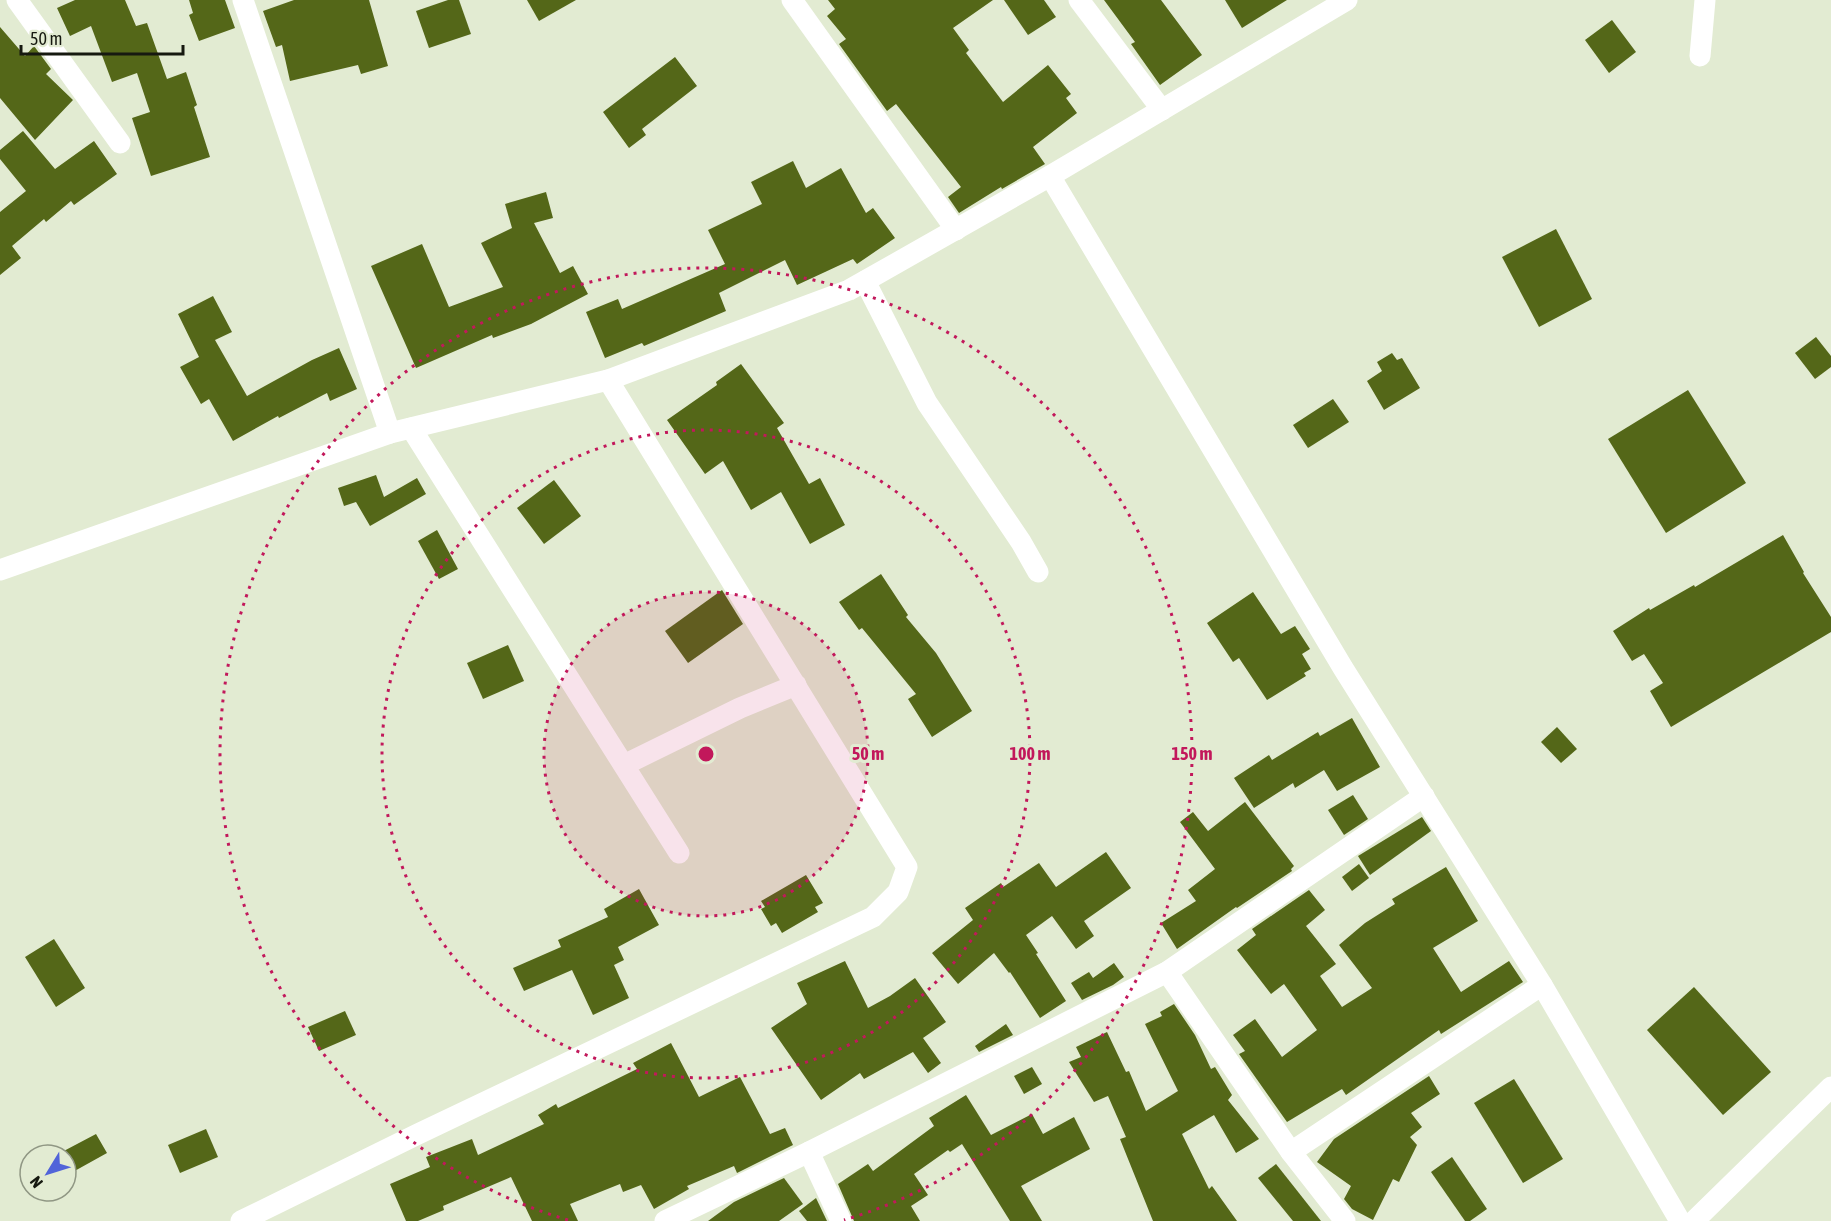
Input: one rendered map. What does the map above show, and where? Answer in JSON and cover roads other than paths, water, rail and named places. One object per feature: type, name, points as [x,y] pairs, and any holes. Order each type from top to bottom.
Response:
[{"type":"street","points":[[16,0],[120,143]]},
{"type":"street","points":[[243,0],[390,433]]},
{"type":"street","points":[[792,0],[956,230]]},
{"type":"street","points":[[1079,0],[1162,110]]},
{"type":"street","points":[[0,570],[390,433],[608,380],[849,290],[1050,176],[1347,0]]},
{"type":"street","points":[[1700,56],[1705,0]]},
{"type":"street","points":[[1050,176],[1337,658],[1542,985],[1680,1221]]},
{"type":"street","points":[[865,281],[927,403],[1021,542],[1038,572]]},
{"type":"street","points":[[241,1221],[428,1129],[873,917],[898,892],[908,867],[608,380]]},
{"type":"street","points":[[411,428],[679,853]]},
{"type":"street","points":[[624,765],[740,708],[796,685]]},
{"type":"street","points":[[665,1221],[809,1152],[1167,972],[1424,796]]},
{"type":"street","points":[[1167,972],[1291,1152],[1345,1221]]},
{"type":"street","points":[[1291,1152],[1542,985]]},
{"type":"street","points":[[1694,1221],[1831,1086]]},
{"type":"street","points":[[809,1152],[841,1221]]}]
